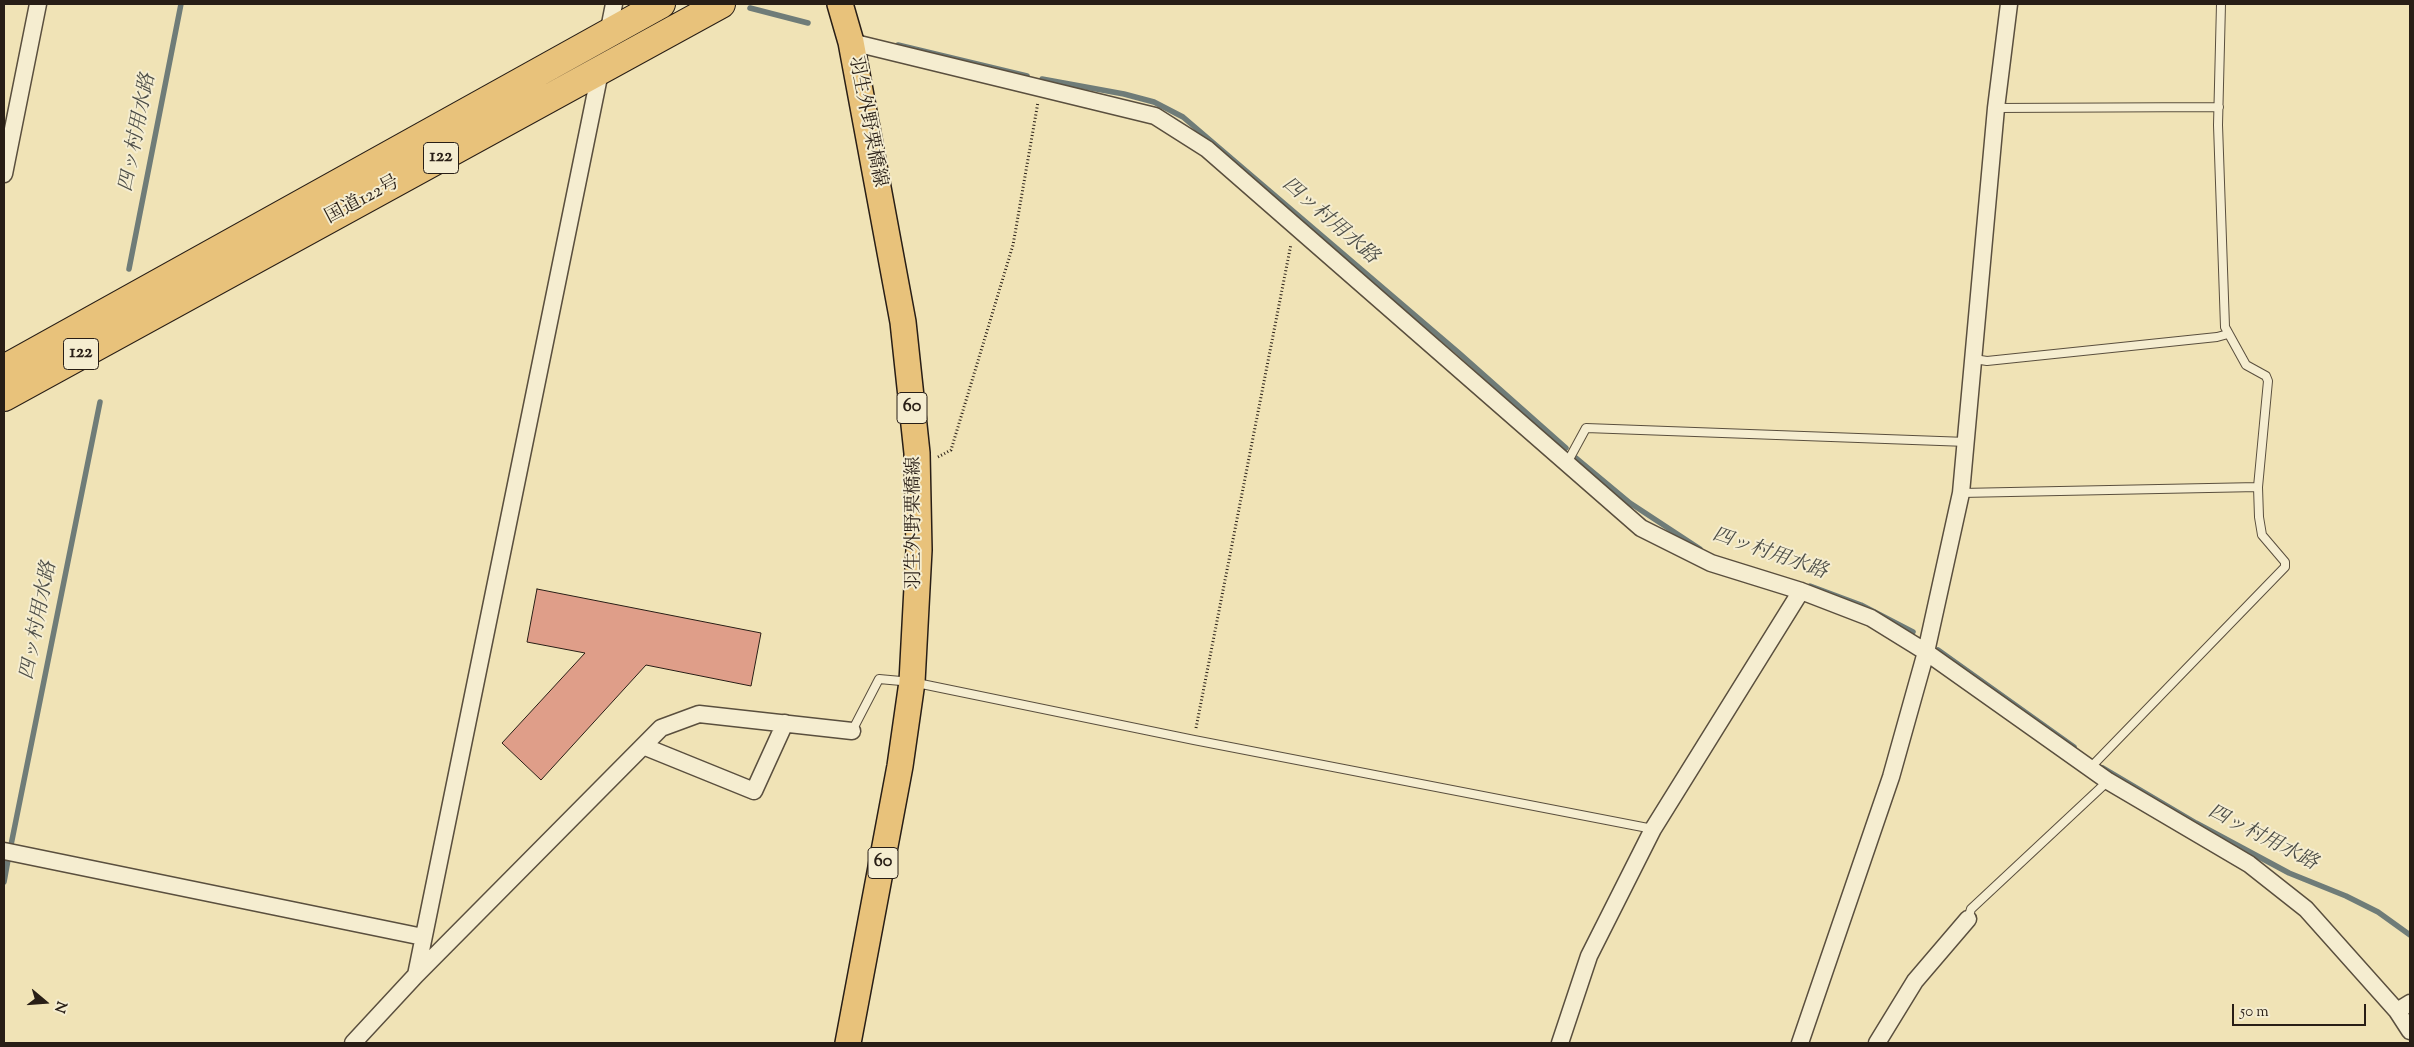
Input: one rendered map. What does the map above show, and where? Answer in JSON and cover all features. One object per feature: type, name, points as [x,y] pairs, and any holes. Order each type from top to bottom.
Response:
[{"type":"highway","name":"国道122号","points":[[4,369],[661,4]]},
{"type":"highway","name":"国道122号","points":[[4,397],[721,4]]},
{"type":"main road","name":"羽生外野栗橋線","points":[[840,4],[851,42],[903,322],[917,468],[919,550],[912,682],[888,840],[848,1043]]},
{"type":"street","points":[[4,174],[38,4]]},
{"type":"street","points":[[608,34],[614,4]]},
{"type":"street","points":[[1800,1043],[1891,777],[1926,652],[1962,493],[1996,108],[2009,4]]},
{"type":"street","points":[[851,42],[1155,116],[1207,149],[1640,528],[1711,563],[1801,591],[1871,618],[1926,652],[2108,781],[2249,864],[2306,909],[2404,1007],[2410,1031]]},
{"type":"street","points":[[416,975],[600,72]]},
{"type":"street","points":[[1560,1043],[1589,956],[1653,829],[1801,591]]},
{"type":"street","points":[[353,1043],[416,975],[661,728],[699,714],[852,731]]},
{"type":"street","points":[[643,746],[754,791],[785,723]]},
{"type":"street","points":[[4,851],[423,937]]},
{"type":"street","points":[[1877,1043],[1915,981],[1968,918]]},
{"type":"lane","points":[[2090,768],[2283,571],[2285,562],[2262,535],[2260,529],[2258,487],[2268,380],[2266,376],[2246,365],[2225,327],[2219,107],[2221,4]]},
{"type":"lane","points":[[1996,108],[2219,107]]},
{"type":"lane","points":[[1974,359],[1986,361],[2217,337],[2228,334]]},
{"type":"lane","points":[[1567,463],[1586,428],[1967,442]]},
{"type":"lane","points":[[1962,493],[2258,487]]},
{"type":"lane","points":[[852,731],[879,679],[912,682],[1194,740],[1653,829]]},
{"type":"lane","points":[[1968,918],[1971,909],[2108,781]]},
{"type":"path","points":[[917,468],[951,450],[1013,245],[1041,87]]},
{"type":"path","points":[[1194,740],[1295,226]]},
{"type":"building","points":[[537,589],[761,633],[751,686],[646,665],[541,780],[502,743],[585,653],[527,642]]},
{"type":"waterway","name":"四ッ村用水路","points":[[129,269],[181,4]]},
{"type":"waterway","name":"四ッ村用水路","points":[[750,8],[808,23]]},
{"type":"waterway","name":"四ッ村用水路","points":[[898,45],[1027,76]]},
{"type":"waterway","name":"四ッ村用水路","points":[[1042,79],[1124,94],[1154,102],[1183,117],[1459,353],[1566,448]]},
{"type":"waterway","name":"四ッ村用水路","points":[[11,845],[100,402]]},
{"type":"waterway","name":"四ッ村用水路","points":[[1576,458],[1630,503],[1700,549]]},
{"type":"waterway","name":"四ッ村用水路","points":[[1810,586],[1861,605],[1913,632]]},
{"type":"waterway","name":"四ッ村用水路","points":[[1938,650],[2074,747]]},
{"type":"waterway","name":"四ッ村用水路","points":[[2103,768],[2196,823],[2289,873],[2346,896],[2378,912],[2410,935]]},
{"type":"waterway","name":"四ッ村用水路","points":[[4,882],[8,860]]}]
